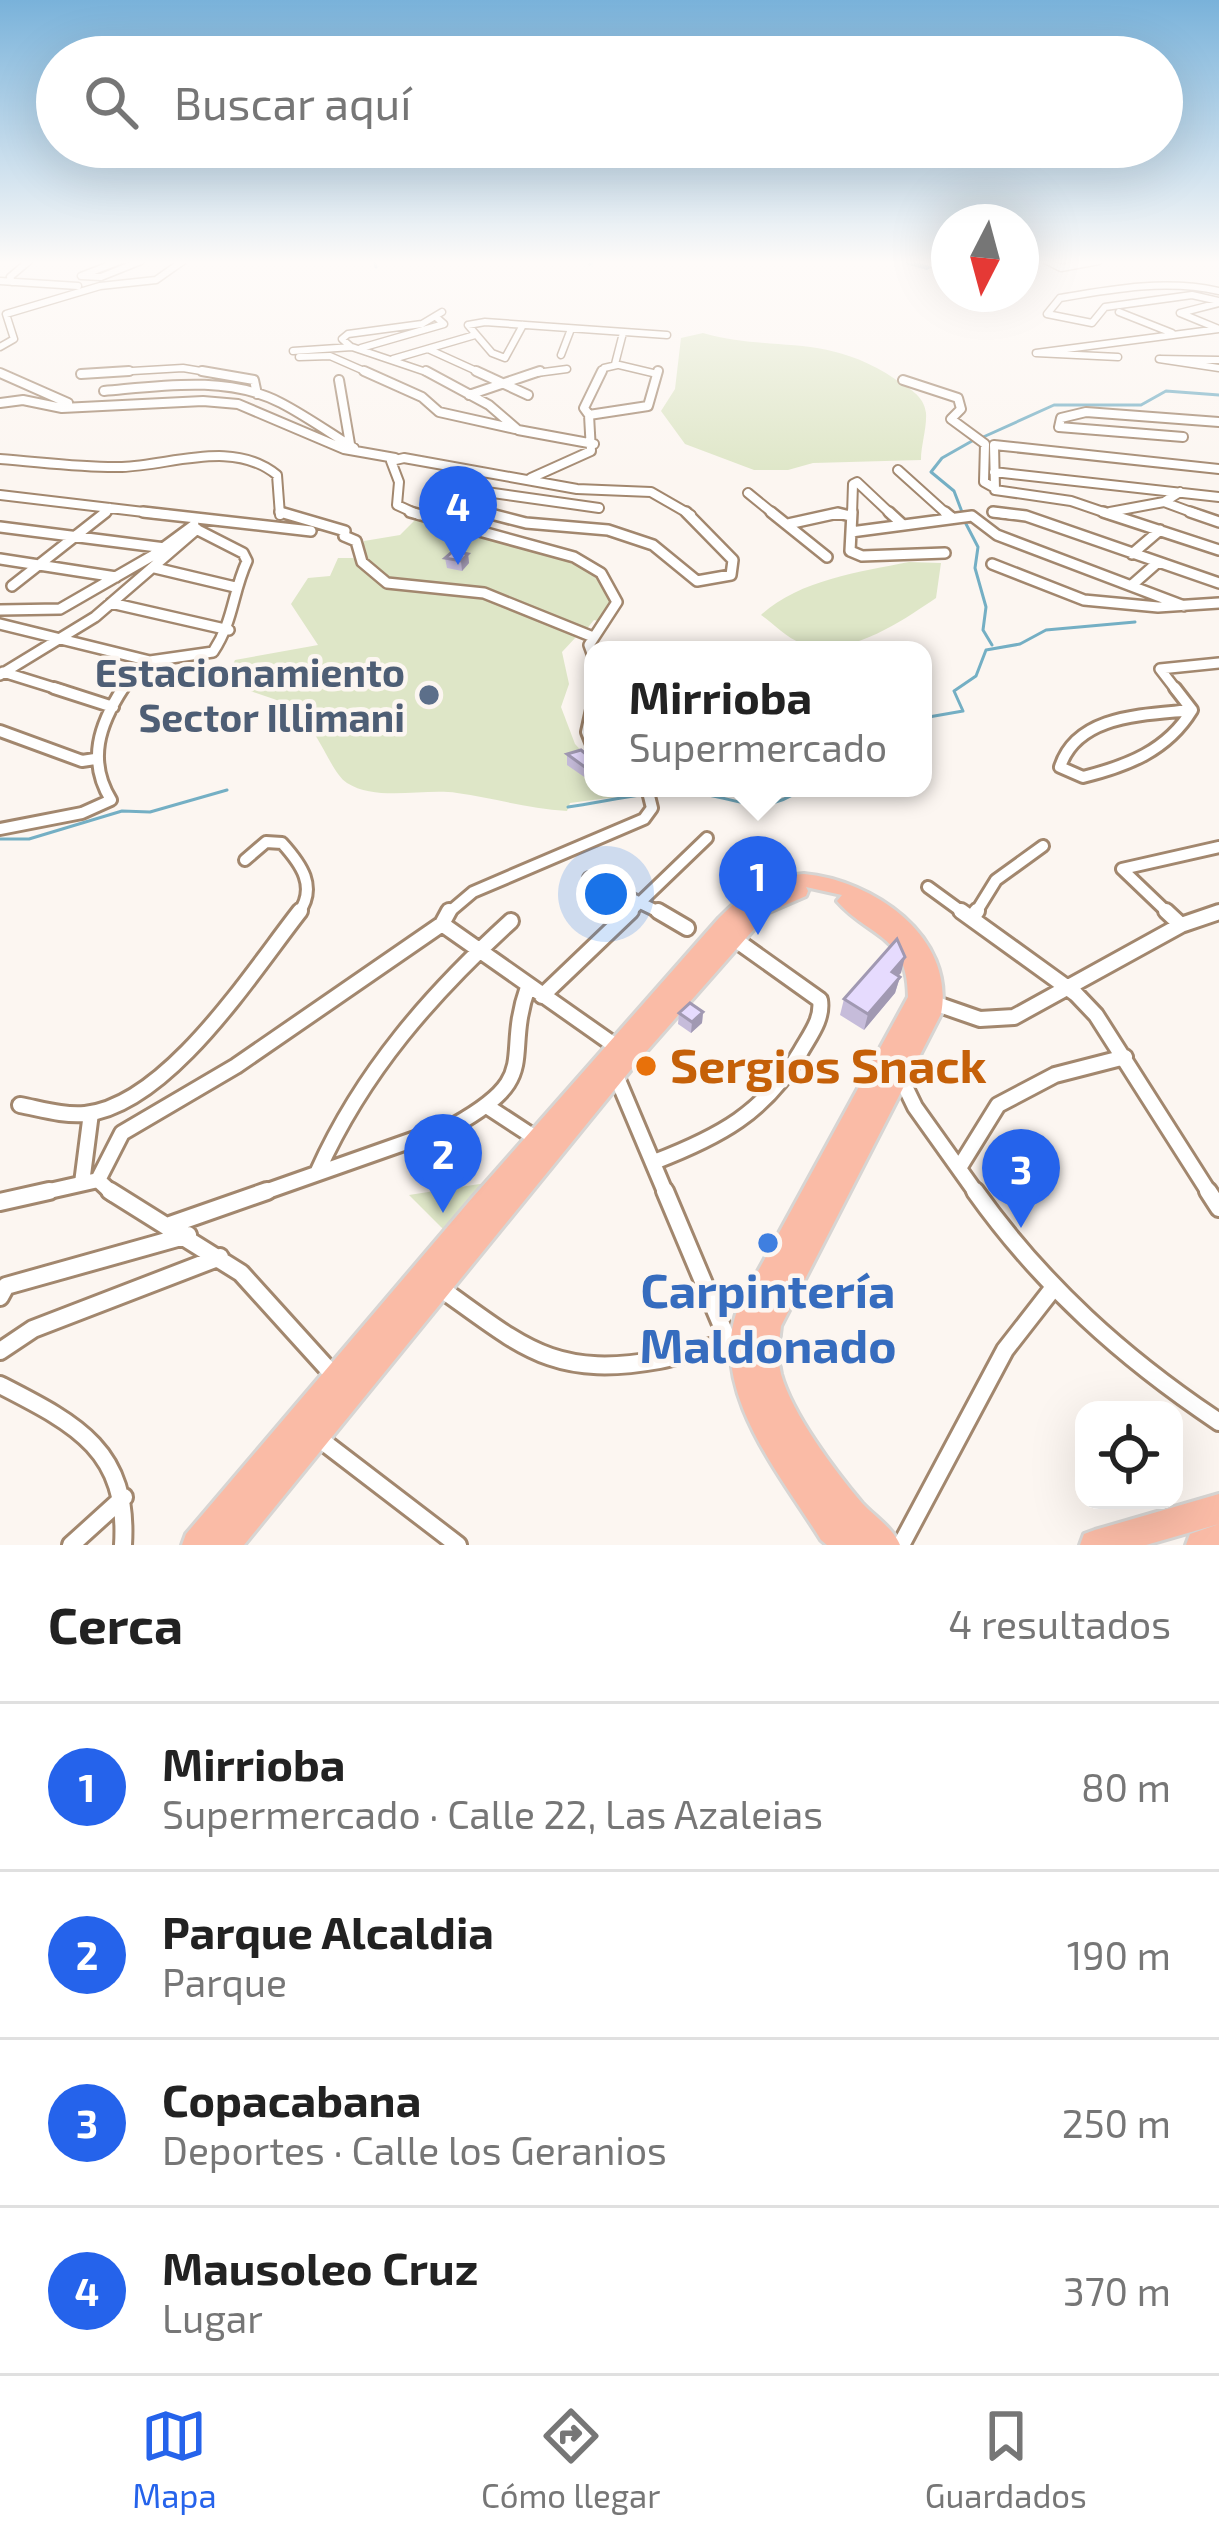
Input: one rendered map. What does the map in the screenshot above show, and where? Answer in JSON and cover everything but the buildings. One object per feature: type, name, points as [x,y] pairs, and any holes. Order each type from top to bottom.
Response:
[{"type":"main road","points":[[197,1545],[307,1429],[543,1144],[727,934],[773,898],[795,891],[824,892],[864,912],[901,944],[926,1000],[815,1211],[748,1315],[735,1344],[758,1409],[832,1529],[848,1545]]},
{"type":"main road","points":[[815,1211],[768,1324],[766,1366],[780,1403],[834,1489],[855,1519],[885,1545]]},
{"type":"main road","points":[[225,1545],[307,1429]]},
{"type":"main road","points":[[1095,1545],[1219,1509]]},
{"type":"main road","points":[[1201,1545],[1219,1540]]},
{"type":"street","points":[[0,347],[13,340],[6,333]]},
{"type":"street","points":[[355,333],[343,337],[357,348],[394,359],[469,395],[506,415],[514,429]]},
{"type":"street","points":[[413,333],[357,348],[296,354],[330,356],[422,398],[439,412],[594,444]]},
{"type":"street","points":[[394,359],[475,335],[492,353],[505,358],[519,333]]},
{"type":"street","points":[[562,355],[570,333]]},
{"type":"street","points":[[617,365],[623,333]]},
{"type":"street","points":[[625,333],[667,335]]},
{"type":"street","points":[[1171,333],[1178,336]]},
{"type":"street","points":[[1118,357],[1036,353],[1195,333]]},
{"type":"street","points":[[428,349],[528,395]]},
{"type":"street","points":[[1219,364],[1159,358],[1219,364]]},
{"type":"street","points":[[469,395],[546,368],[567,369]]},
{"type":"street","points":[[589,415],[648,406],[657,370],[604,368],[584,408],[594,444]]},
{"type":"street","points":[[81,374],[211,370],[254,380],[257,394]]},
{"type":"street","points":[[0,373],[59,401],[107,406]]},
{"type":"street","points":[[339,380],[338,405],[352,448]]},
{"type":"street","points":[[903,380],[958,398],[961,409],[951,419],[986,446],[984,482],[993,487],[1059,498],[1219,550]]},
{"type":"street","points":[[104,391],[197,384],[257,394],[352,448]]},
{"type":"street","points":[[0,403],[238,404],[352,448],[395,458],[578,489],[661,495],[692,515],[733,560],[734,568],[722,580],[697,580],[639,538],[483,512],[441,520]]},
{"type":"street","points":[[1183,437],[1058,427],[1061,418],[1086,412],[1219,422]]},
{"type":"street","points":[[1154,435],[1160,458]]},
{"type":"street","points":[[993,487],[994,445],[1004,442],[1219,469]]},
{"type":"street","points":[[531,478],[582,456],[594,444]]},
{"type":"street","points":[[0,459],[124,467],[243,458],[273,469],[279,486],[278,510],[284,518],[341,529],[344,536]]},
{"type":"street","points":[[395,458],[391,461],[399,482],[397,505],[587,563],[612,588],[617,602],[591,641]]},
{"type":"street","points":[[898,470],[951,517]]},
{"type":"street","points":[[994,472],[1219,497]]},
{"type":"street","points":[[902,524],[857,482],[853,484],[850,551],[862,556],[945,553]]},
{"type":"street","points":[[451,487],[599,508]]},
{"type":"street","points":[[1108,512],[1164,502],[1180,492]]},
{"type":"street","points":[[748,494],[826,557]]},
{"type":"street","points":[[3,498],[110,508],[197,525],[344,536],[356,541],[362,562],[387,583],[484,592],[593,638]]},
{"type":"street","points":[[540,524],[562,502]]},
{"type":"street","points":[[1164,502],[1219,522]]},
{"type":"street","points":[[12,586],[110,508]]},
{"type":"street","points":[[994,512],[1026,516],[1219,583]]},
{"type":"street","points":[[788,524],[850,516]]},
{"type":"street","points":[[851,532],[972,516],[997,535],[1184,606]]},
{"type":"street","points":[[0,610],[60,609],[197,525]]},
{"type":"street","points":[[1,673],[112,603],[197,525]]},
{"type":"street","points":[[0,624],[150,661],[205,656],[229,630],[235,587],[246,557],[197,525]]},
{"type":"street","points":[[0,526],[165,548]]},
{"type":"street","points":[[1132,554],[1160,530]]},
{"type":"street","points":[[0,559],[116,577]]},
{"type":"street","points":[[1132,585],[1157,563]]},
{"type":"street","points":[[992,564],[1084,600],[1184,606],[1219,603]]},
{"type":"street","points":[[155,568],[235,587]]},
{"type":"street","points":[[112,603],[229,630]]},
{"type":"street","points":[[0,830],[107,804],[111,797],[100,782],[95,759],[113,707],[135,670],[150,661]]},
{"type":"street","points":[[1192,710],[1160,669],[1219,663]]},
{"type":"street","points":[[1,673],[113,707]]},
{"type":"street","points":[[1192,710],[1166,743],[1138,760],[1083,778],[1060,767],[1066,750],[1102,722],[1192,710]]},
{"type":"street","points":[[0,731],[82,761],[95,759]]},
{"type":"street","points":[[0,1202],[90,1181],[122,1133],[236,1066],[442,924],[448,912],[473,892],[644,819],[652,808],[650,797]]},
{"type":"street","points":[[170,1225],[454,1125],[488,1107],[507,1092],[514,1073],[521,1003],[707,838]]},
{"type":"street","points":[[20,1106],[91,1114],[150,1081],[196,1038],[304,906],[310,879],[282,843],[266,842],[245,860]]},
{"type":"street","points":[[972,918],[996,880],[1043,846]]},
{"type":"street","points":[[1181,925],[1122,869],[1219,847]]},
{"type":"street","points":[[589,878],[623,886],[687,928]]},
{"type":"street","points":[[928,887],[1096,1015],[1210,1181],[1219,1208]]},
{"type":"street","points":[[926,1000],[980,1019],[1014,1017],[1181,925],[1219,911]]},
{"type":"street","points":[[318,1171],[334,1136],[395,1041],[434,991],[511,921]]},
{"type":"street","points":[[431,1280],[525,1350],[548,1358],[635,1366],[735,1344],[654,1162],[616,1060],[535,992],[442,924]]},
{"type":"street","points":[[654,1162],[714,1140],[768,1105],[822,1013],[820,1000],[727,934]]},
{"type":"street","points":[[959,1168],[998,1105],[1055,1075],[1125,1057]]},
{"type":"street","points":[[891,1069],[1051,1291],[1131,1363],[1219,1422]]},
{"type":"street","points":[[488,1107],[543,1144]]},
{"type":"street","points":[[90,1181],[91,1114]]},
{"type":"street","points":[[90,1181],[220,1258],[293,1323],[344,1384]]},
{"type":"street","points":[[2,1290],[188,1235]]},
{"type":"street","points":[[0,1351],[33,1329],[220,1258]]},
{"type":"street","points":[[901,1545],[1005,1350],[1051,1291]]},
{"type":"street","points":[[0,1385],[82,1431],[111,1462],[128,1517],[123,1545]]},
{"type":"street","points":[[307,1429],[458,1545]]},
{"type":"street","points":[[70,1545],[124,1497]]},
{"type":"green space","points":[[703,333],[822,349],[870,364],[922,401],[926,419],[921,460],[754,470],[685,444],[661,411],[675,389],[681,338]]},
{"type":"green space","points":[[415,520],[553,552],[586,565],[614,601],[601,622],[594,620],[585,631],[483,588],[389,580],[364,559],[364,541],[400,535]]},
{"type":"green space","points":[[338,558],[353,558],[388,588],[487,598],[577,636],[562,652],[569,684],[561,707],[575,744],[584,754],[584,797],[616,797],[570,803],[567,811],[457,793],[372,792],[347,783],[293,709],[228,676],[235,660],[318,645],[291,604],[308,578],[330,576]]},
{"type":"green space","points":[[909,562],[941,563],[936,598],[859,641],[797,641],[761,615],[793,593],[850,574]]},
{"type":"green space","points":[[486,1183],[445,1231],[409,1195]]},
{"type":"waterway","points":[[981,438],[1054,405],[1141,405],[1166,391],[1219,395]]},
{"type":"waterway","points":[[962,512],[954,491],[931,472],[942,458],[972,441]]},
{"type":"waterway","points":[[964,520],[978,547],[975,568],[986,607],[983,630],[992,645]]},
{"type":"waterway","points":[[932,716],[963,711],[954,691],[976,676],[986,650],[1020,644],[1046,630],[1135,622]]},
{"type":"waterway","points":[[0,839],[29,839],[122,811],[150,812],[227,790]]},
{"type":"waterway","points":[[568,807],[628,797]]},
{"type":"waterway","points":[[716,797],[758,804],[789,797]]},
{"type":"place","name":"Mausoleo Cruz","points":[[458,565]]},
{"type":"place","name":"Estacionamiento Sector Illimani","points":[[429,695]]},
{"type":"place","name":"Mirrioba","points":[[758,935]]},
{"type":"place","name":"Sergios Snack","points":[[646,1066]]},
{"type":"place","name":"Parque Alcaldia","points":[[443,1213]]},
{"type":"place","name":"Copacabana","points":[[1021,1228]]},
{"type":"place","name":"Carpintería Maldonado","points":[[768,1243]]}]
